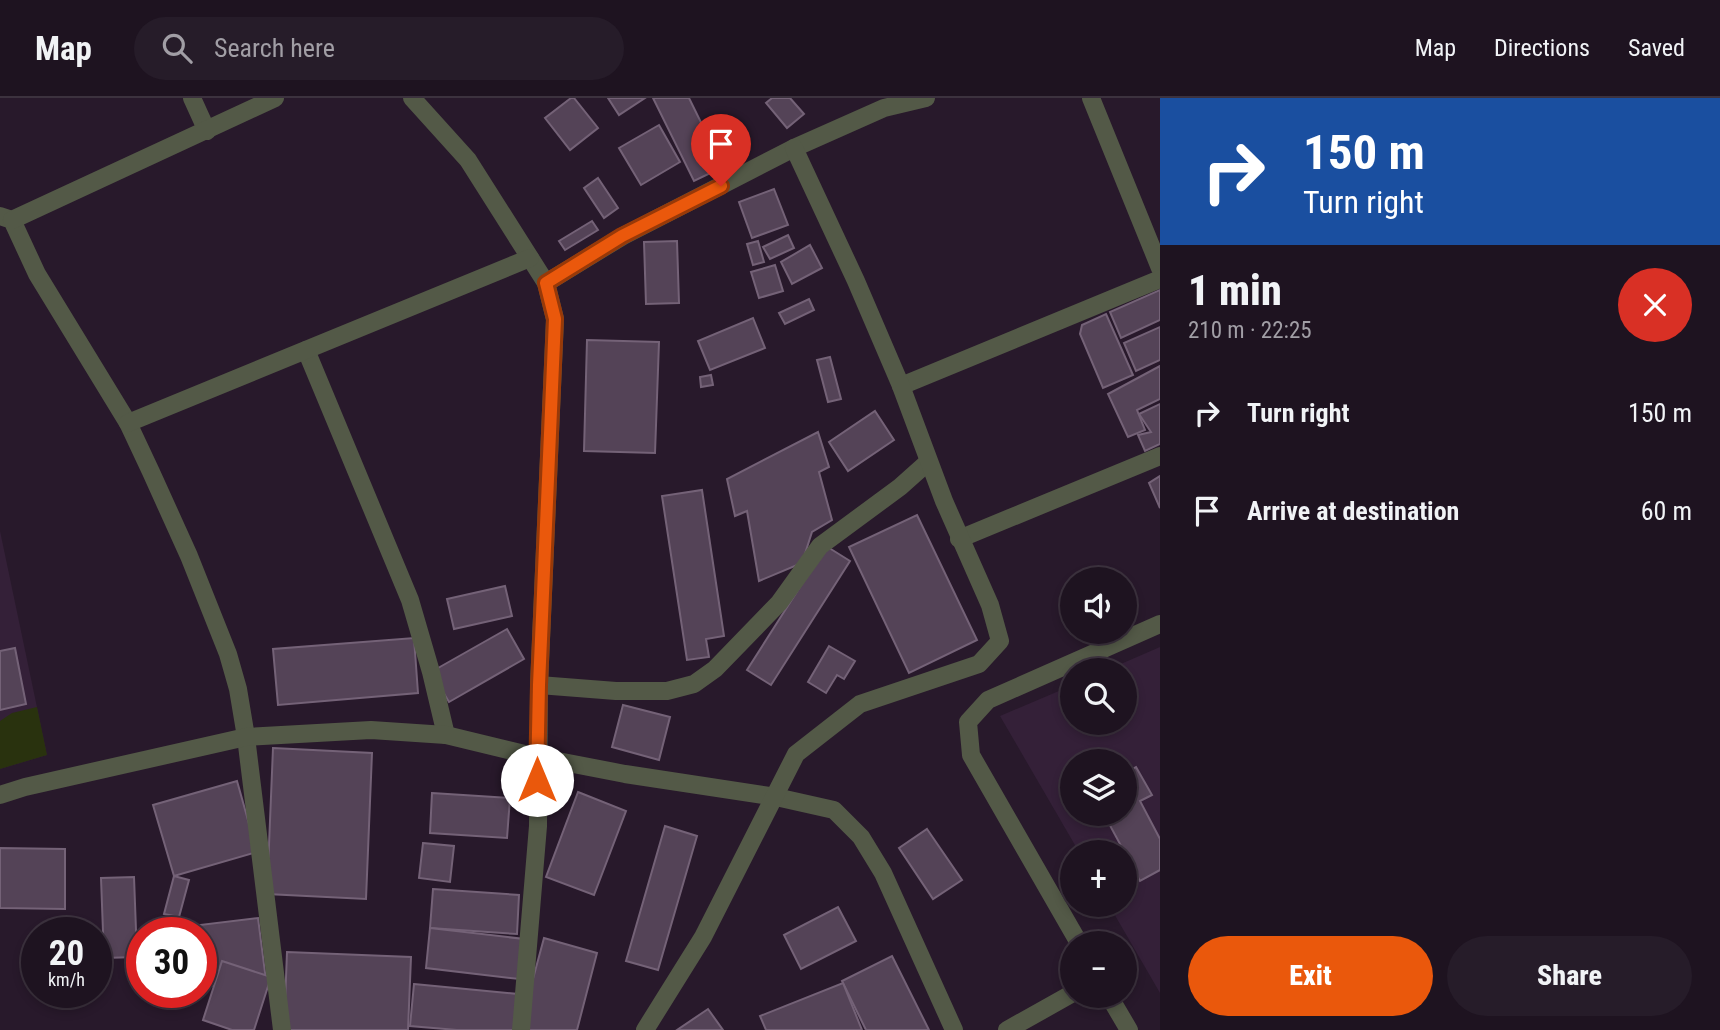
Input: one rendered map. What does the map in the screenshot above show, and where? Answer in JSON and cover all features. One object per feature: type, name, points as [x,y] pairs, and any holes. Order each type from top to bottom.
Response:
[{"type":"street","points":[[192,98],[207,131]]},
{"type":"street","points":[[275,98],[207,131],[6,218],[55,306],[128,423],[189,556],[228,654],[238,690],[246,737],[282,1030]]},
{"type":"street","points":[[412,98],[468,160],[546,283],[555,319],[539,685],[538,826],[521,1030]]},
{"type":"street","points":[[546,283],[622,236],[794,148],[884,108],[926,98]]},
{"type":"street","points":[[1091,98],[1160,268]]},
{"type":"street","points":[[645,1030],[703,937],[796,754],[860,704],[979,664],[1000,642],[990,605],[959,539],[901,386],[794,148]]},
{"type":"street","points":[[128,423],[530,258]]},
{"type":"street","points":[[901,386],[1160,279]]},
{"type":"street","points":[[306,350],[410,600],[446,735]]},
{"type":"street","points":[[959,539],[1160,456]]},
{"type":"street","points":[[539,685],[616,691],[667,691],[694,684],[715,669],[779,603],[820,547],[900,487],[928,462]]},
{"type":"street","points":[[1072,931],[971,755],[968,722],[988,700],[1160,624]]},
{"type":"street","points":[[0,795],[246,737],[371,730],[446,735],[537,757],[625,774],[776,797],[834,810],[861,837],[883,873],[954,1030]]},
{"type":"street","points":[[1007,1030],[1060,1000]]},
{"type":"street","points":[[1116,1008],[1129,1030]]},
{"type":"shaded area","points":[[0,531],[47,755],[0,769]]},
{"type":"shaded area","points":[[1160,647],[1160,993],[1137,953],[1137,931],[1124,931],[1116,917],[1137,917],[1137,840],[1072,840],[1064,826],[1137,826],[1137,749],[1060,749],[1060,819],[1000,716],[1060,691],[1060,735],[1137,735],[1137,658],[1135,658]]},
{"type":"green space","points":[[37,707],[47,755],[0,769],[0,721],[12,713]]},
{"type":"building","points":[[574,98],[598,128],[570,150],[545,118]]},
{"type":"building","points":[[608,98],[645,98],[619,115]]},
{"type":"building","points":[[653,98],[689,98],[723,167],[694,181]]},
{"type":"building","points":[[772,98],[790,98],[804,114],[787,128],[766,103]]},
{"type":"building","points":[[659,125],[680,162],[641,185],[619,148]]},
{"type":"building","points":[[598,178],[618,208],[604,218],[584,188]]},
{"type":"building","points":[[774,189],[788,225],[752,238],[739,202]]},
{"type":"building","points":[[592,221],[598,230],[565,250],[559,241]]},
{"type":"building","points":[[788,235],[794,248],[770,259],[763,247]]},
{"type":"building","points":[[677,241],[679,303],[646,304],[644,242]]},
{"type":"building","points":[[758,241],[764,262],[753,265],[747,244]]},
{"type":"building","points":[[810,245],[822,268],[792,284],[781,262]]},
{"type":"building","points":[[775,265],[783,291],[759,298],[751,272]]},
{"type":"building","points":[[1160,290],[1160,320],[1121,338],[1110,312]]},
{"type":"building","points":[[809,299],[814,310],[785,324],[779,313]]},
{"type":"building","points":[[1106,314],[1133,375],[1103,388],[1080,334],[1082,325]]},
{"type":"building","points":[[753,318],[765,348],[710,370],[698,341]]},
{"type":"building","points":[[1160,327],[1160,360],[1136,371],[1124,343]]},
{"type":"building","points":[[587,340],[659,342],[655,453],[584,451]]},
{"type":"building","points":[[830,357],[841,399],[828,402],[817,360]]},
{"type":"building","points":[[1160,366],[1160,399],[1137,410],[1145,430],[1128,437],[1108,394]]},
{"type":"building","points":[[711,375],[713,385],[701,387],[700,377]]},
{"type":"building","points":[[1160,404],[1160,444],[1145,451],[1138,435],[1151,432],[1139,414]]},
{"type":"building","points":[[875,411],[894,440],[848,471],[829,442]]},
{"type":"building","points":[[818,432],[829,467],[819,472],[832,520],[812,532],[802,563],[759,581],[747,511],[735,516],[727,479]]},
{"type":"building","points":[[1160,476],[1160,508],[1149,483]]},
{"type":"building","points":[[702,490],[724,636],[706,639],[709,657],[687,660],[662,496]]},
{"type":"building","points":[[917,515],[977,640],[909,673],[849,547]]},
{"type":"building","points":[[826,546],[850,561],[771,685],[747,670]]},
{"type":"building","points":[[505,586],[512,616],[454,629],[447,599]]},
{"type":"building","points":[[507,629],[524,659],[449,702],[431,672]]},
{"type":"building","points":[[414,638],[418,693],[278,705],[273,649]]},
{"type":"building","points":[[829,646],[855,661],[844,679],[837,675],[826,693],[808,682]]},
{"type":"building","points":[[15,648],[26,704],[0,710],[0,651]]},
{"type":"building","points":[[623,705],[670,717],[659,760],[612,747]]},
{"type":"building","points":[[273,748],[372,753],[366,899],[267,894]]},
{"type":"building","points":[[1137,769],[1152,795],[1140,801],[1160,839],[1160,870],[1140,881],[1137,875],[1137,840],[1118,840],[1110,826],[1137,826]]},
{"type":"building","points":[[237,781],[257,852],[174,876],[153,805]]},
{"type":"building","points":[[578,792],[626,811],[594,895],[546,877]]},
{"type":"building","points":[[432,793],[510,798],[507,838],[430,833]]},
{"type":"building","points":[[665,826],[697,836],[658,970],[626,961]]},
{"type":"building","points":[[927,829],[962,880],[933,899],[899,848]]},
{"type":"building","points":[[423,843],[454,846],[450,882],[419,878]]},
{"type":"building","points":[[0,848],[65,849],[65,909],[0,908]]},
{"type":"building","points":[[174,876],[189,880],[179,917],[164,914]]},
{"type":"building","points":[[134,877],[136,917],[126,917],[126,957],[112,958],[112,917],[102,917],[101,878]]},
{"type":"building","points":[[433,889],[519,895],[517,934],[430,928]]},
{"type":"building","points":[[838,907],[856,941],[801,969],[784,935]]},
{"type":"building","points":[[258,918],[266,980],[217,985],[217,923]]},
{"type":"building","points":[[430,928],[524,939],[519,979],[426,968]]},
{"type":"building","points":[[544,938],[597,953],[577,1030],[530,1030],[520,1027]]},
{"type":"building","points":[[287,952],[411,957],[408,1030],[284,1030]]},
{"type":"building","points":[[892,956],[929,1030],[866,1030],[842,981]]},
{"type":"building","points":[[222,961],[271,977],[254,1030],[232,1030],[203,1020],[207,1008],[217,1008],[217,977]]},
{"type":"building","points":[[843,983],[862,1030],[766,1030],[760,1016]]},
{"type":"building","points":[[414,984],[518,994],[515,1030],[457,1030],[410,1026]]},
{"type":"building","points":[[708,1009],[723,1030],[677,1030]]},
{"type":"route","points":[[537,780],[555,319],[546,283],[622,236],[721,186]]}]
